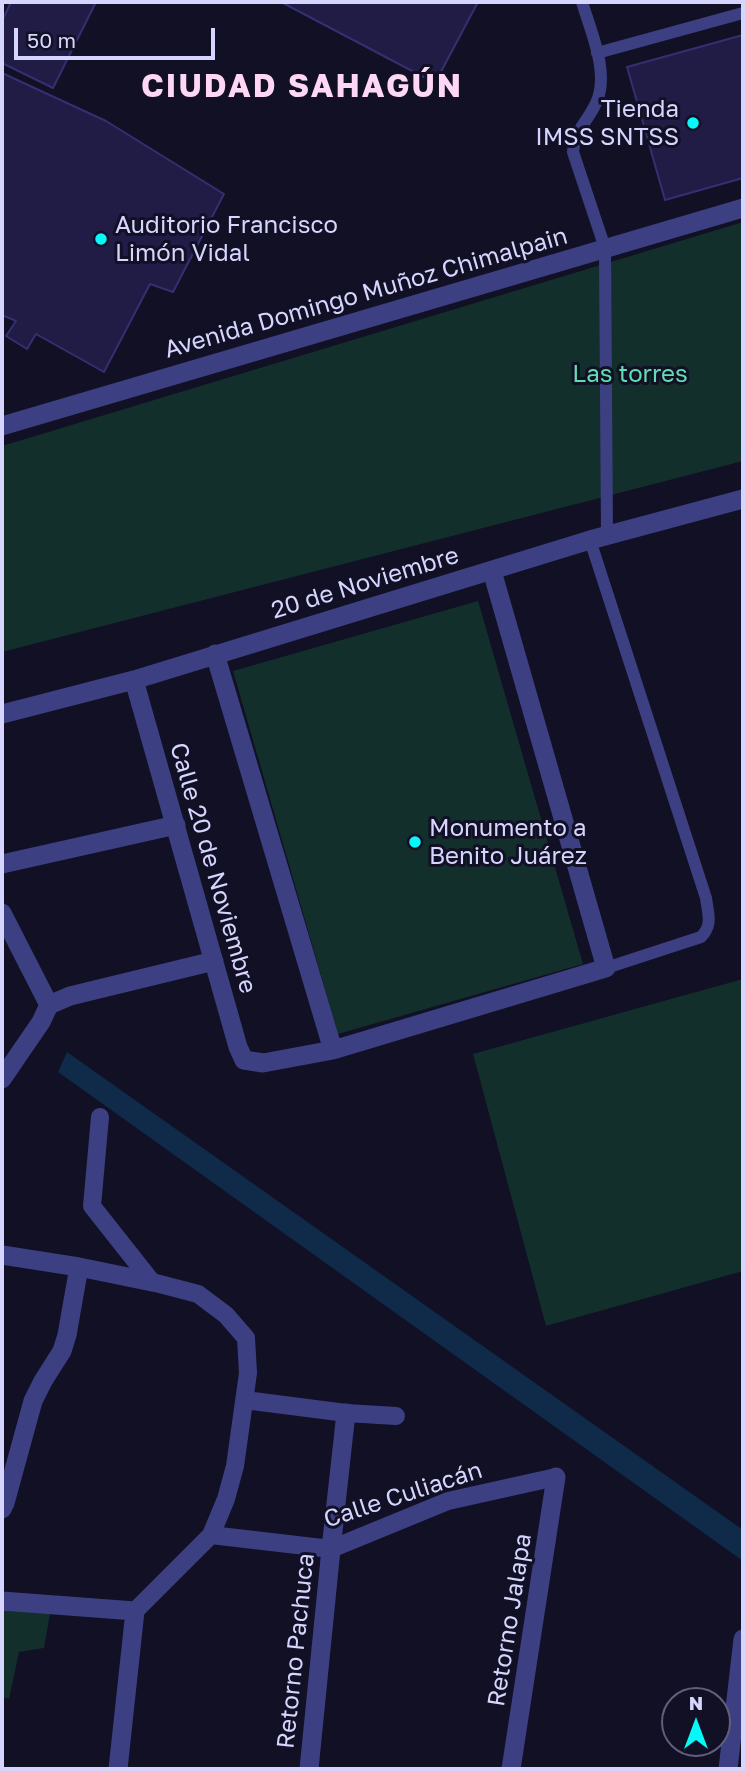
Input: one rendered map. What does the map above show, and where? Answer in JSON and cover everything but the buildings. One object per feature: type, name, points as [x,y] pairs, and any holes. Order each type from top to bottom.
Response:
[{"type":"street","name":"Avenida Domingo Muñoz Chimalpain","points":[[2,426],[743,208]]},
{"type":"street","name":"20 de Noviembre","points":[[2,714],[134,680],[599,538],[743,499]]},
{"type":"street","points":[[215,654],[333,1050],[606,968],[492,570]]},
{"type":"street","name":"Calle 20 de Noviembre","points":[[134,680],[238,1047],[244,1060],[263,1063],[333,1050]]},
{"type":"street","points":[[2,864],[176,825]]},
{"type":"street","points":[[2,913],[45,1013]]},
{"type":"street","points":[[2,1079],[9,1051],[29,1039],[45,1013],[70,996],[214,961]]},
{"type":"street","points":[[100,1117],[92,1206],[152,1282]]},
{"type":"street","points":[[2,1255],[79,1267],[198,1294],[226,1315],[246,1338],[248,1373],[245,1400],[235,1466],[226,1499],[211,1535],[135,1611],[118,1769]]},
{"type":"street","points":[[2,1509],[33,1401],[65,1343],[79,1267]]},
{"type":"street","points":[[245,1400],[346,1413],[396,1416]]},
{"type":"street","name":"Retorno Pachuca","points":[[309,1769],[346,1413]]},
{"type":"street","name":"Calle Culiacán","points":[[211,1535],[331,1549],[448,1501],[556,1478]]},
{"type":"street","name":"Retorno Jalapa","points":[[511,1769],[556,1478]]},
{"type":"street","points":[[2,1601],[135,1611]]},
{"type":"street","points":[[728,1769],[743,1639]]},
{"type":"lane","points":[[582,2],[601,69],[601,87],[596,103],[574,138],[573,152],[605,248],[599,538],[706,898],[709,917],[708,930],[701,937],[606,968]]},
{"type":"lane","points":[[597,54],[743,13]]},
{"type":"green space","name":"Las torres","points":[[743,222],[743,461],[2,652],[2,446]]},
{"type":"green space","points":[[478,601],[583,964],[338,1034],[233,671]]},
{"type":"green space","points":[[743,979],[743,1271],[546,1326],[473,1054]]},
{"type":"green space","points":[[2,1601],[51,1608],[44,1648],[19,1652],[9,1699],[2,1697]]},
{"type":"water","points":[[67,1052],[743,1530],[743,1561],[58,1072]]},
{"type":"place","name":"Tienda IMSS SNTSS","points":[[693,123]]},
{"type":"place","name":"Auditorio Francisco Limón Vidal","points":[[101,239]]},
{"type":"place","name":"Monumento a Benito Juárez","points":[[415,842]]},
{"type":"district","name":"CIUDAD SAHAGÚN","points":[[302,87]]}]
